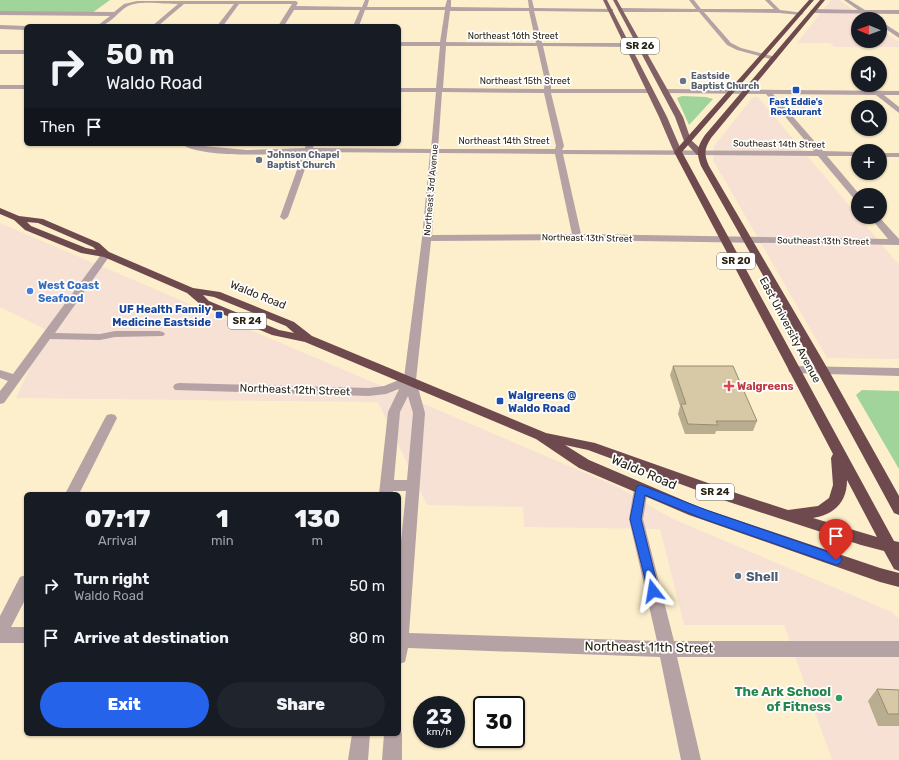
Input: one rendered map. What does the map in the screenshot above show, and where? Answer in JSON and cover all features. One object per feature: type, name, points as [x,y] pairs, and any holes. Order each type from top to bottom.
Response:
[{"type":"highway","points":[[678,152],[812,0]]},
{"type":"highway","points":[[700,153],[702,145],[708,137],[822,0]]},
{"type":"highway","name":"East University Avenue","points":[[678,152],[837,449],[894,547],[899,564]]},
{"type":"highway","name":"East University Avenue","points":[[700,153],[705,166],[823,371],[899,509]]},
{"type":"highway","name":"Waldo Road","points":[[0,211],[17,218],[28,228],[84,251],[106,254],[191,291],[205,303],[276,333],[308,339],[410,380],[541,436],[584,464],[641,489],[748,530],[899,580]]},
{"type":"highway","name":"Waldo Road","points":[[541,436],[590,446],[694,485],[861,539],[894,547]]},
{"type":"highway","points":[[782,514],[810,514],[825,510],[834,503],[839,495],[842,481],[837,449]]},
{"type":"main road","name":"East University Avenue","points":[[605,0],[678,152]]},
{"type":"main road","name":"East University Avenue","points":[[615,0],[679,117],[688,141],[700,153]]},
{"type":"main road","points":[[611,10],[621,10]]},
{"type":"main road","points":[[627,45],[640,45]]},
{"type":"main road","points":[[650,91],[665,91]]},
{"type":"street","points":[[357,24],[367,0]]},
{"type":"street","name":"Northeast 3rd Avenue","points":[[386,490],[394,412],[410,380],[426,238],[443,44],[449,0]]},
{"type":"street","points":[[530,0],[539,45],[546,70],[548,81],[547,91],[560,146],[558,152],[577,237]]},
{"type":"street","points":[[691,0],[737,54]]},
{"type":"street","points":[[767,0],[779,11]]},
{"type":"street","points":[[846,0],[864,12]]},
{"type":"street","points":[[103,24],[126,6],[133,3],[297,1]]},
{"type":"street","points":[[282,24],[297,1]]},
{"type":"street","points":[[158,24],[183,2]]},
{"type":"street","points":[[222,24],[238,2]]},
{"type":"street","points":[[292,8],[611,10]]},
{"type":"street","points":[[621,10],[779,11],[801,13]]},
{"type":"street","points":[[813,11],[864,12]]},
{"type":"street","points":[[887,12],[899,12]]},
{"type":"street","points":[[0,13],[116,14]]},
{"type":"street","points":[[0,27],[24,28]]},
{"type":"street","points":[[887,28],[899,36]]},
{"type":"street","name":"Northeast 16th Street","points":[[401,44],[627,45]]},
{"type":"street","points":[[729,44],[739,50],[774,58]]},
{"type":"street","points":[[0,52],[24,52]]},
{"type":"street","points":[[0,87],[24,86]]},
{"type":"street","name":"Northeast 15th Street","points":[[401,90],[650,91]]},
{"type":"street","points":[[665,91],[899,93]]},
{"type":"street","points":[[768,92],[851,190]]},
{"type":"street","points":[[878,93],[899,111]]},
{"type":"street","points":[[193,146],[206,150],[239,152],[309,147],[284,217]]},
{"type":"street","name":"Northeast 14th Street","points":[[309,147],[434,151],[700,153]]},
{"type":"street","name":"Southeast 14th Street","points":[[700,153],[851,154]]},
{"type":"street","points":[[887,155],[899,155]]},
{"type":"street","points":[[880,224],[897,242]]},
{"type":"street","name":"Northeast 13th Street","points":[[426,238],[577,237],[747,240]]},
{"type":"street","name":"Southeast 13th Street","points":[[747,240],[897,242]]},
{"type":"street","points":[[0,400],[106,254]]},
{"type":"street","points":[[47,336],[100,337],[115,334],[159,334]]},
{"type":"street","points":[[794,370],[899,372]]},
{"type":"street","points":[[0,374],[16,379]]},
{"type":"street","name":"Northeast 3rd Avenue","points":[[401,622],[419,413],[410,380]]},
{"type":"street","name":"Northeast 12th Street","points":[[179,387],[369,392],[386,390],[410,380]]},
{"type":"street","points":[[73,492],[112,418]]},
{"type":"street","points":[[386,490],[413,486]]},
{"type":"street","points":[[641,489],[636,519],[667,649],[691,760]]},
{"type":"street","points":[[24,586],[0,633],[24,635]]},
{"type":"street","name":"Northeast 11th Street","points":[[401,645],[667,649],[899,649]]},
{"type":"street","points":[[358,760],[360,736]]},
{"type":"street","points":[[392,760],[394,736]]},
{"type":"shaded area","points":[[831,0],[839,0],[856,12],[851,12],[851,47],[834,47],[830,43],[797,43]]},
{"type":"shaded area","points":[[887,34],[899,42],[899,47],[887,47]]},
{"type":"shaded area","points":[[753,97],[758,97],[851,208],[851,224],[865,224],[899,265],[899,359],[827,358],[713,160],[714,146]]},
{"type":"shaded area","points":[[0,223],[616,486],[671,518],[892,612],[899,619],[899,760],[832,760],[784,625],[684,625],[660,529],[524,527],[523,507],[427,505],[378,402],[16,398],[47,330],[0,307]]},
{"type":"green space","points":[[0,0],[110,0],[92,13],[0,13]]},
{"type":"green space","points":[[682,96],[706,97],[713,99],[689,125],[677,98]]},
{"type":"green space","points":[[862,390],[899,391],[899,469],[856,395]]},
{"type":"building","name":"Walgreens","points":[[673,366],[733,366],[757,421],[716,421],[718,425],[688,424],[681,404],[686,404]]},
{"type":"building","points":[[877,689],[899,690],[899,714],[888,714]]},
{"type":"place","name":"Eastside Baptist Church","points":[[683,81]]},
{"type":"place","name":"Fast Eddie's Restaurant","points":[[796,90]]},
{"type":"place","name":"Johnson Chapel Baptist Church","points":[[259,160]]},
{"type":"place","name":"West Coast Seafood","points":[[30,291]]},
{"type":"place","name":"UF Health Family Medicine Eastside","points":[[219,315]]},
{"type":"place","name":"Walgreens","points":[[729,386]]},
{"type":"place","name":"Walgreens @ Waldo Road","points":[[500,401]]},
{"type":"place","name":"Shell","points":[[738,576]]},
{"type":"place","name":"The Ark School of Fitness","points":[[839,698]]},
{"type":"route","points":[[653,591],[636,519],[641,489],[748,530],[836,560]]}]
